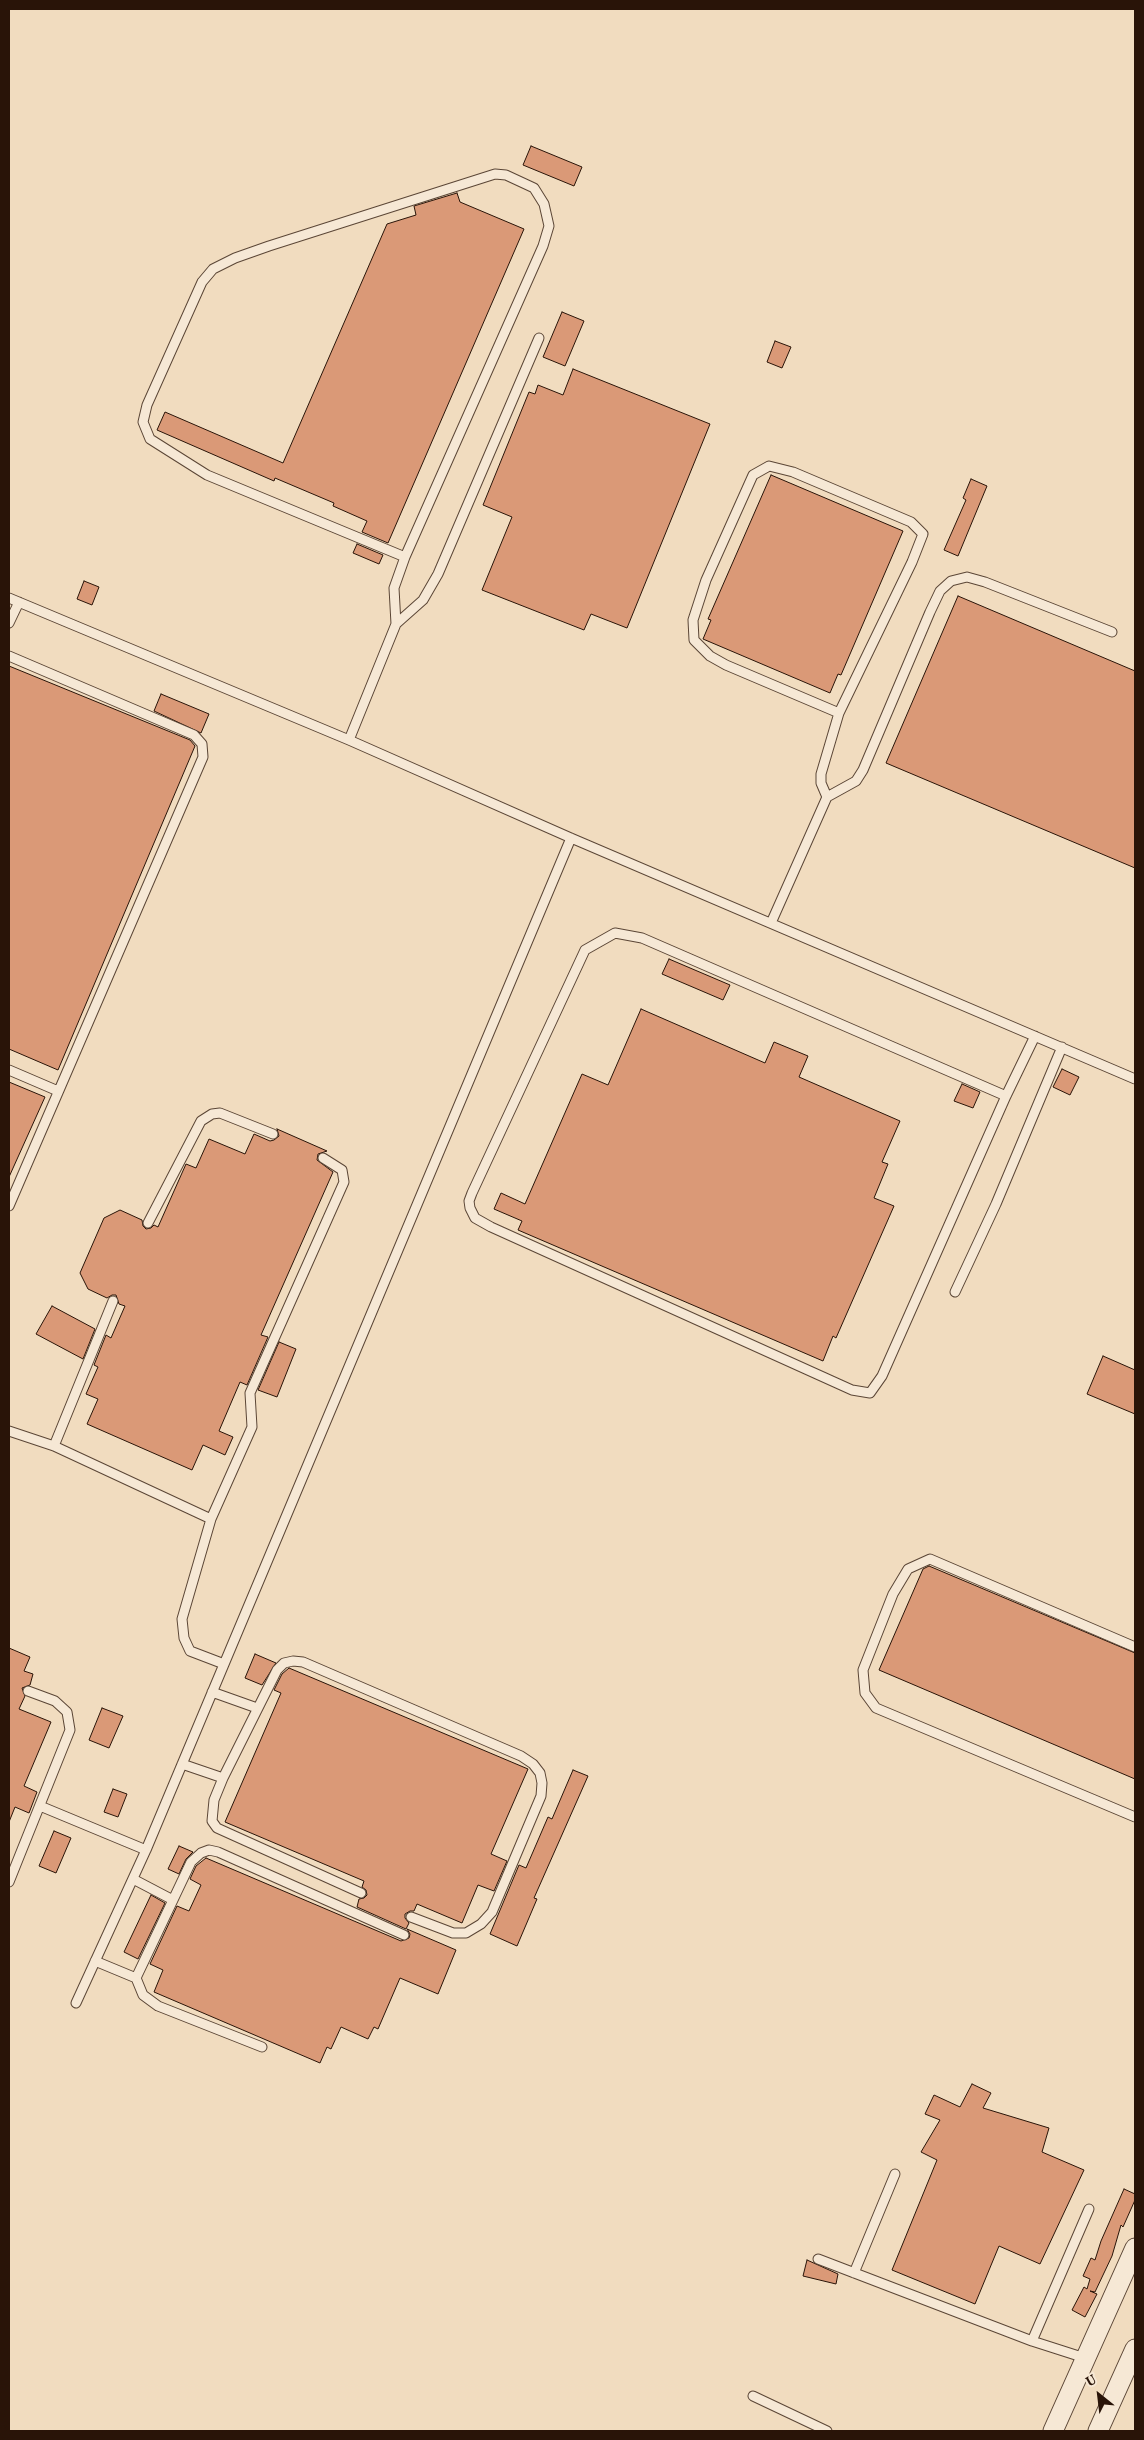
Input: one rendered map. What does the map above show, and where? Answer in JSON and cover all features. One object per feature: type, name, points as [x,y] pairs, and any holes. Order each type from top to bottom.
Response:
[{"type":"street","points":[[1054,2431],[1085,2358],[1134,2256]]},
{"type":"street","points":[[1098,2431],[1135,2349]]},
{"type":"lane","points":[[349,740],[396,624],[394,588],[405,557],[543,246],[550,226],[544,204],[534,188],[506,175],[495,174],[307,234],[235,258],[213,269],[202,282],[147,405],[143,422],[150,439],[207,475],[405,557]]},
{"type":"lane","points":[[396,624],[423,600],[438,574],[539,338]]},
{"type":"lane","points":[[827,797],[821,783],[821,774],[839,713],[912,562],[923,534],[911,522],[793,472],[769,466],[753,475],[706,580],[693,620],[694,640],[710,656],[726,665],[839,713]]},
{"type":"lane","points":[[771,923],[827,797],[856,781],[862,770],[930,612],[940,591],[951,581],[967,577],[985,582],[1112,632]]},
{"type":"lane","points":[[9,598],[349,740],[571,838],[1135,1079]]},
{"type":"lane","points":[[9,623],[19,602]]},
{"type":"lane","points":[[9,656],[194,735],[202,744],[203,757],[9,1206]]},
{"type":"lane","points":[[76,2003],[146,1850],[571,838]]},
{"type":"lane","points":[[1006,1096],[642,938],[615,933],[585,950],[472,1193],[469,1201],[470,1208],[475,1218],[491,1227],[852,1390],[870,1393],[882,1376],[1006,1096],[1035,1036]]},
{"type":"lane","points":[[955,1292],[996,1204],[1062,1047]]},
{"type":"lane","points":[[9,1070],[58,1092]]},
{"type":"lane","points":[[148,1223],[200,1121],[220,1112],[273,1134]]},
{"type":"lane","points":[[224,1664],[190,1651],[184,1638],[182,1619],[211,1519],[252,1428],[250,1394],[344,1182],[342,1170],[323,1158]]},
{"type":"lane","points":[[54,1446],[113,1301]]},
{"type":"lane","points":[[9,1431],[54,1446],[211,1519]]},
{"type":"lane","points":[[1135,1647],[930,1559],[908,1568],[893,1594],[863,1670],[865,1693],[876,1708],[1135,1817]]},
{"type":"lane","points":[[360,1893],[217,1828],[212,1821],[211,1812],[214,1800],[257,1708],[277,1670],[284,1663],[293,1660],[303,1662],[521,1756],[533,1764],[540,1773],[542,1783],[541,1796],[492,1912],[481,1924],[466,1933],[453,1933],[411,1917]]},
{"type":"lane","points":[[9,1882],[70,1730],[68,1712],[55,1701],[28,1691]]},
{"type":"lane","points":[[212,1692],[257,1708]]},
{"type":"lane","points":[[182,1764],[223,1778]]},
{"type":"lane","points":[[40,1806],[146,1850]]},
{"type":"lane","points":[[136,1978],[192,1862],[200,1853],[208,1850],[218,1852],[404,1935]]},
{"type":"lane","points":[[133,1879],[173,1900]]},
{"type":"lane","points":[[95,1961],[136,1978],[143,1995],[158,2006],[262,2047]]},
{"type":"lane","points":[[854,2273],[896,2174]]},
{"type":"lane","points":[[1032,2341],[1088,2209]]},
{"type":"lane","points":[[818,2259],[1032,2341],[1085,2358]]},
{"type":"lane","points":[[753,2396],[827,2431]]},
{"type":"building","points":[[531,146],[582,167],[574,186],[523,165]]},
{"type":"building","points":[[457,193],[460,202],[524,229],[388,543],[362,532],[367,521],[333,506],[334,503],[275,478],[274,481],[157,430],[165,412],[283,463],[387,224],[416,215],[414,206]]},
{"type":"building","points":[[562,312],[584,321],[565,366],[543,357]]},
{"type":"building","points":[[775,341],[791,347],[782,368],[767,362]]},
{"type":"building","points":[[573,369],[710,424],[627,628],[591,614],[584,630],[482,590],[512,517],[483,505],[529,392],[535,394],[538,385],[563,395]]},
{"type":"building","points":[[771,475],[903,531],[841,675],[838,674],[830,693],[703,639],[711,620],[708,619]]},
{"type":"building","points":[[971,479],[987,486],[958,556],[944,550],[966,500],[963,498]]},
{"type":"building","points":[[357,544],[383,555],[379,564],[353,553]]},
{"type":"building","points":[[84,581],[99,587],[92,605],[77,599]]},
{"type":"building","points":[[958,596],[1135,671],[1135,868],[886,763]]},
{"type":"building","points":[[9,666],[190,740],[195,746],[58,1070],[9,1049]]},
{"type":"building","points":[[161,694],[209,714],[201,733],[154,711]]},
{"type":"building","points":[[669,959],[730,985],[723,1000],[662,974]]},
{"type":"building","points":[[641,1009],[765,1063],[774,1042],[808,1056],[799,1077],[900,1121],[882,1162],[888,1164],[874,1198],[894,1206],[836,1338],[833,1336],[823,1361],[518,1230],[522,1221],[494,1209],[501,1193],[525,1204],[582,1074],[608,1085]]},
{"type":"building","points":[[1062,1069],[1079,1077],[1070,1095],[1053,1087]]},
{"type":"building","points":[[9,1082],[45,1097],[9,1177]]},
{"type":"building","points":[[962,1084],[980,1092],[973,1108],[954,1101]]},
{"type":"building","points":[[277,1129],[327,1151],[318,1154],[317,1160],[333,1172],[261,1335],[268,1337],[247,1385],[240,1382],[219,1431],[233,1437],[225,1455],[203,1445],[192,1470],[87,1424],[98,1399],[86,1394],[98,1367],[94,1365],[106,1335],[111,1338],[125,1306],[119,1304],[116,1295],[107,1298],[88,1289],[80,1273],[104,1218],[120,1210],[142,1220],[143,1226],[146,1229],[154,1225],[158,1227],[186,1164],[196,1168],[209,1139],[245,1154],[254,1134],[270,1141],[279,1136]]},
{"type":"building","points":[[52,1306],[95,1329],[83,1359],[36,1334]]},
{"type":"building","points":[[279,1342],[296,1349],[277,1397],[258,1390]]},
{"type":"building","points":[[1103,1356],[1135,1370],[1135,1414],[1087,1394]]},
{"type":"building","points":[[929,1566],[1135,1653],[1135,1779],[879,1670],[923,1569]]},
{"type":"building","points":[[9,1648],[30,1657],[24,1671],[33,1674],[30,1685],[22,1688],[25,1696],[19,1709],[51,1722],[24,1786],[37,1792],[29,1813],[15,1807],[9,1822]]},
{"type":"building","points":[[255,1654],[276,1663],[262,1685],[245,1678]]},
{"type":"building","points":[[289,1668],[528,1769],[491,1854],[507,1861],[494,1891],[478,1885],[462,1923],[417,1904],[414,1911],[405,1914],[405,1918],[409,1923],[406,1929],[357,1907],[359,1899],[367,1895],[366,1890],[362,1887],[364,1881],[225,1822],[281,1693],[274,1690],[282,1674]]},
{"type":"building","points":[[102,1708],[123,1716],[109,1748],[89,1740]]},
{"type":"building","points":[[573,1770],[588,1776],[534,1898],[537,1899],[517,1946],[490,1934],[519,1865],[526,1868],[548,1817],[552,1819]]},
{"type":"building","points":[[113,1789],[127,1794],[118,1817],[104,1812]]},
{"type":"building","points":[[54,1831],[71,1838],[56,1873],[39,1866]]},
{"type":"building","points":[[179,1846],[193,1852],[186,1859],[179,1874],[168,1869]]},
{"type":"building","points":[[206,1858],[401,1941],[409,1938],[410,1934],[407,1929],[456,1950],[438,1994],[400,1978],[378,2029],[374,2027],[368,2039],[341,2027],[331,2049],[327,2047],[320,2063],[154,1992],[163,1970],[150,1964],[177,1906],[189,1911],[201,1885],[190,1879],[196,1866]]},
{"type":"building","points":[[151,1895],[165,1903],[138,1959],[124,1952]]},
{"type":"building","points":[[972,2084],[991,2093],[983,2108],[1049,2128],[1042,2152],[1084,2170],[1040,2264],[999,2246],[975,2304],[892,2270],[937,2160],[921,2152],[940,2120],[925,2114],[934,2095],[960,2107]]},
{"type":"building","points":[[1124,2189],[1135,2194],[1135,2200],[1123,2227],[1121,2225],[1112,2256],[1095,2292],[1090,2291],[1097,2294],[1085,2317],[1072,2310],[1084,2287],[1087,2289],[1090,2279],[1083,2276],[1091,2258],[1095,2260],[1101,2241]]},
{"type":"building","points":[[807,2260],[838,2274],[836,2284],[803,2276]]}]
